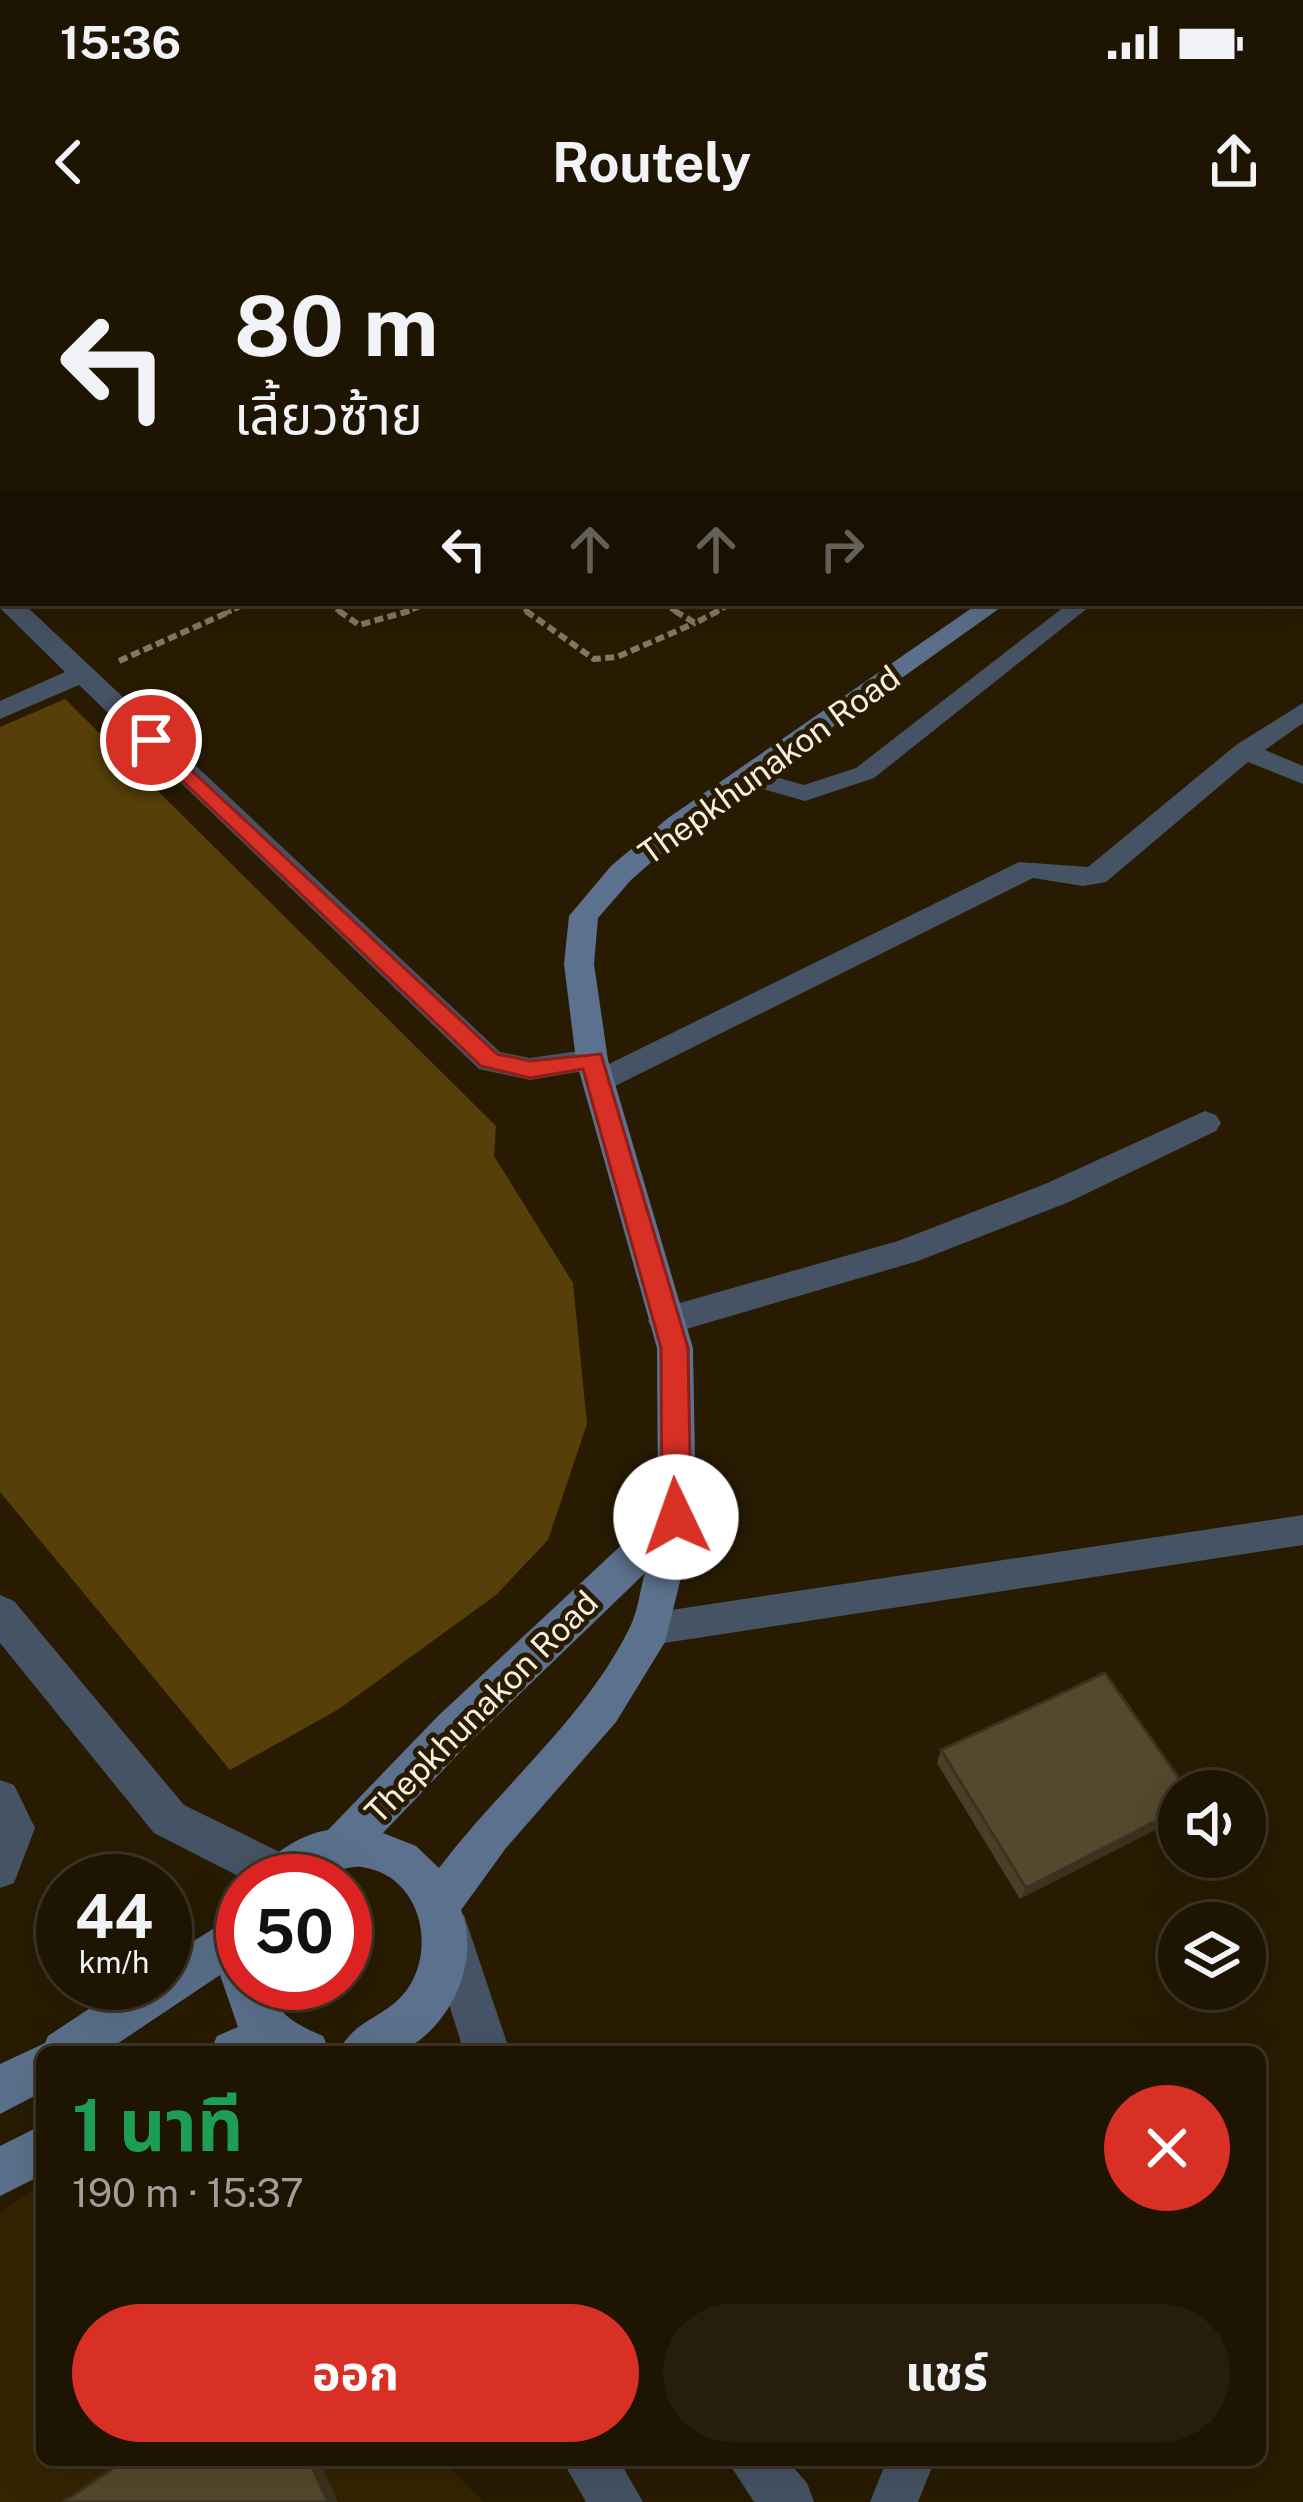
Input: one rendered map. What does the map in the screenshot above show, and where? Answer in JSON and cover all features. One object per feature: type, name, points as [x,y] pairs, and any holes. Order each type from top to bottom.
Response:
[{"type":"main road","name":"Thepkhunakon Road","points":[[444,1917],[491,1833],[602,1709],[651,1629],[676,1517],[675,1348],[596,1071],[579,964],[584,916],[650,848],[991,606]]},
{"type":"main road","name":"Thepkhunakon Road","points":[[340,1848],[453,1730],[676,1517]]},
{"type":"main road","points":[[321,1854],[340,1848],[371,1849],[400,1858],[423,1876],[444,1917],[444,1970],[428,2006],[398,2035],[375,2046]]},
{"type":"main road","points":[[73,2046],[216,1951]]},
{"type":"main road","points":[[251,2010],[271,2046]]},
{"type":"main road","points":[[0,2091],[36,2070]]},
{"type":"main road","points":[[0,2172],[36,2152]]},
{"type":"street","points":[[12,606],[490,1060],[530,1070],[596,1071],[1029,868],[1096,875],[1245,751],[1303,711]]},
{"type":"street","points":[[0,710],[83,675]]},
{"type":"street","points":[[1245,751],[1303,776]]},
{"type":"street","points":[[666,1321],[906,1252],[1057,1192],[1205,1123]]},
{"type":"street","points":[[0,1613],[169,1819],[234,1854]]},
{"type":"street","points":[[444,1917],[485,2046]]},
{"type":"street","points":[[758,2466],[788,2502]]},
{"type":"lane","points":[[746,777],[805,793],[865,773],[1078,606]]},
{"type":"lane","points":[[651,1629],[1303,1531]]},
{"type":"lane","points":[[0,1798],[15,1828],[0,1870]]},
{"type":"lane","points":[[894,2502],[909,2466]]},
{"type":"path","points":[[83,675],[242,606]]},
{"type":"path","points":[[331,606],[359,625],[419,606]]},
{"type":"path","points":[[519,606],[594,659],[617,657],[728,606]]},
{"type":"path","points":[[666,606],[695,623]]},
{"type":"shaded area","points":[[65,699],[496,1126],[494,1156],[573,1283],[587,1424],[548,1540],[496,1595],[339,1709],[230,1770],[0,1492],[0,727]]},
{"type":"shaded area","points":[[36,2188],[36,2466],[448,2466],[483,2502],[0,2502],[0,2213]]},
{"type":"building","points":[[1105,1673],[1173,1770],[1158,1770],[1158,1820],[1026,1888],[941,1750]]},
{"type":"building","points":[[116,2466],[312,2466],[328,2502],[63,2502]]},
{"type":"route","points":[[151,740],[490,1060],[530,1070],[592,1060],[675,1348],[676,1517]]}]
